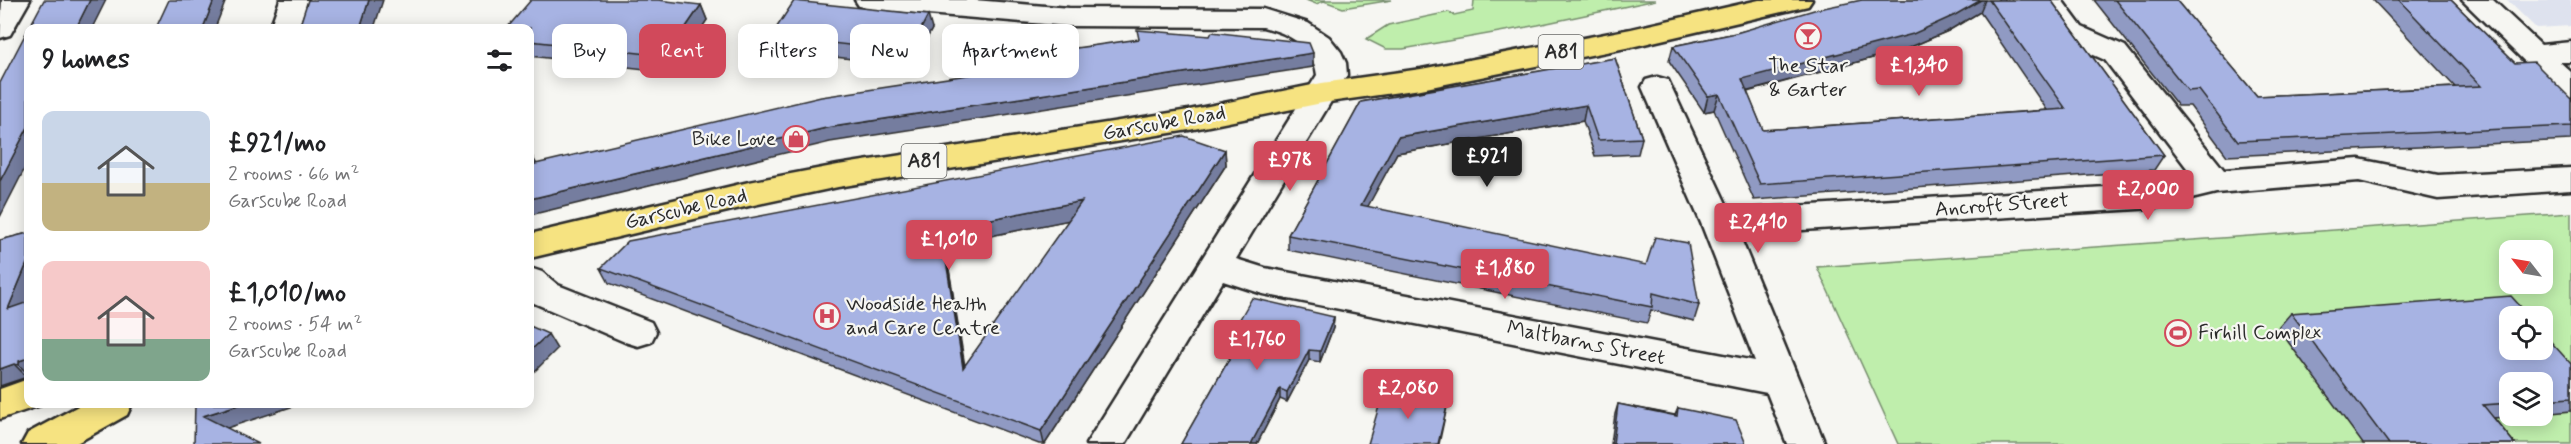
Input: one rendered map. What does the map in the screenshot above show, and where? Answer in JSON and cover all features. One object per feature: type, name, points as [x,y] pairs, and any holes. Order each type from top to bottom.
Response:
[{"type":"main road","name":"Garscube Road","points":[[534,245],[749,194],[838,176],[1189,120],[1322,93],[1421,79],[1631,38],[1798,0]]},
{"type":"main road","points":[[0,404],[24,395]]},
{"type":"main road","points":[[41,444],[107,408]]},
{"type":"street","points":[[0,28],[16,0]]},
{"type":"street","points":[[285,24],[294,0]]},
{"type":"street","points":[[869,0],[1069,17],[1245,17],[1279,21],[1301,30],[1311,38],[1331,62],[1332,75],[1322,93],[1106,444]]},
{"type":"street","points":[[2048,0],[2072,34],[2115,53],[2216,182]]},
{"type":"street","points":[[2476,0],[2571,89]]},
{"type":"street","points":[[2534,55],[2571,52]]},
{"type":"street","points":[[1657,87],[1718,223],[1806,444]]},
{"type":"street","name":"Ancroft Street","points":[[1718,223],[2154,196],[2216,182],[2359,170],[2438,188],[2571,179]]},
{"type":"street","name":"Maltbarns Street","points":[[1216,265],[1263,281],[1781,381]]},
{"type":"street","points":[[534,284],[546,294],[638,332]]},
{"type":"shaded area","points":[[2507,0],[2571,0],[2571,26],[2536,28]]},
{"type":"green space","points":[[1306,0],[1392,0],[1343,8],[1324,1],[1316,4]]},
{"type":"green space","points":[[1474,0],[1656,0],[1538,25],[1403,49],[1386,49],[1366,39],[1388,25],[1449,12],[1454,15],[1473,11]]},
{"type":"green space","name":"Firhill Complex","points":[[2571,213],[2571,444],[1898,444],[1817,267]]},
{"type":"building","points":[[44,0],[90,0],[78,24],[31,24]]},
{"type":"building","points":[[169,0],[214,0],[205,24],[158,24]]},
{"type":"building","points":[[308,0],[369,0],[361,24],[300,24]]},
{"type":"building","points":[[531,0],[658,0],[701,5],[688,24],[639,24],[639,53],[627,52],[627,24],[552,24],[552,43],[534,41],[534,24],[510,24]]},
{"type":"building","points":[[1862,0],[1981,0],[1913,34],[1742,79],[1763,130],[2066,109],[1989,0],[2051,0],[2164,155],[1760,184],[1719,94],[1708,96],[1673,46],[1736,33],[1814,10]]},
{"type":"building","points":[[2115,0],[2176,0],[2257,96],[2481,86],[2399,0],[2451,0],[2515,63],[2534,62],[2571,99],[2571,126],[2238,141],[2199,90],[2188,91]]},
{"type":"building","points":[[794,1],[928,15],[923,24],[850,24],[850,45],[838,44],[838,24],[779,24]]},
{"type":"building","points":[[1137,30],[1210,36],[1212,32],[1309,43],[1313,53],[826,128],[534,198],[534,164],[821,97],[947,78],[1079,78],[1079,48],[1139,39]]},
{"type":"building","points":[[24,37],[24,135],[0,181],[0,83]]},
{"type":"building","points":[[1615,58],[1642,138],[1598,140],[1586,105],[1398,137],[1361,205],[1646,265],[1655,237],[1688,243],[1699,305],[1653,293],[1652,307],[1288,235],[1361,102]]},
{"type":"building","name":"Woodside Health and Care Centre","points":[[1184,136],[1225,150],[1041,431],[601,268],[628,241]],"holes":[[[1082,201],[963,368],[941,229]]]},
{"type":"building","points":[[24,234],[24,271],[8,309],[24,303],[24,359],[19,361],[19,365],[14,364],[0,369],[0,240]]},
{"type":"building","points":[[2511,296],[2520,306],[2499,306],[2499,360],[2553,360],[2553,344],[2571,364],[2571,398],[2553,399],[2553,372],[2499,372],[2499,404],[2483,405],[2515,444],[2389,444],[2291,313]]},
{"type":"building","points":[[1252,298],[1334,317],[1320,351],[1309,350],[1287,392],[1280,389],[1251,444],[1181,444],[1239,342],[1229,338]]},
{"type":"building","points":[[534,328],[548,334],[534,347]]},
{"type":"building","points":[[1384,389],[1448,402],[1438,444],[1368,444]]},
{"type":"building","points":[[1618,404],[1677,416],[1678,408],[1736,420],[1746,444],[1613,444]]},
{"type":"building","points":[[195,408],[228,408],[203,416],[259,444],[194,444]]},
{"type":"place","name":"The Star & Garter","points":[[1808,36]]},
{"type":"place","name":"Bike Love","points":[[796,139]]},
{"type":"place","name":"Woodside Health and Care Centre","points":[[827,316]]},
{"type":"place","name":"Firhill Complex","points":[[2178,333]]}]
